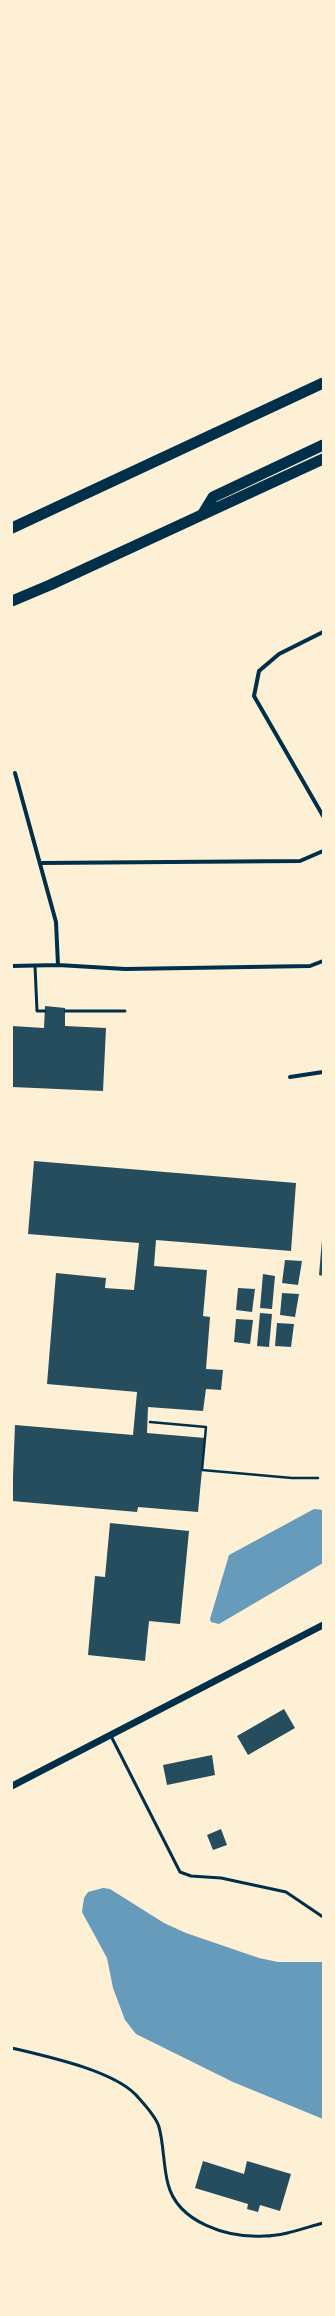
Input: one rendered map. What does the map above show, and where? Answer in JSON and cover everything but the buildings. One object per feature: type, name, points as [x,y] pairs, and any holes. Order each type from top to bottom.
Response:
[{"type":"highway","points":[[12,528],[323,383]]},
{"type":"highway","points":[[202,515],[213,496],[323,445]]},
{"type":"highway","points":[[12,601],[323,459]]},
{"type":"street","points":[[323,632],[279,654],[258,670],[254,696],[323,816]]},
{"type":"street","points":[[15,773],[56,922],[58,965]]},
{"type":"street","points":[[40,863],[300,861],[323,851]]},
{"type":"street","points":[[12,966],[58,965],[125,969],[310,966],[323,961]]},
{"type":"street","points":[[290,1077],[323,1072]]},
{"type":"street","points":[[12,1786],[323,1625]]},
{"type":"lane","points":[[35,966],[37,1011],[45,1011]]},
{"type":"lane","points":[[65,1011],[125,1011]]},
{"type":"lane","points":[[110,1735],[180,1872],[191,1876],[221,1878],[286,1892],[323,1917]]},
{"type":"lane","points":[[12,2048],[91,2070],[119,2082],[135,2094],[159,2125],[168,2184],[174,2198],[187,2215],[219,2231],[258,2236],[292,2232],[323,2223]]},
{"type":"path","points":[[150,1422],[206,1427],[202,1470],[292,1478],[318,1478]]},
{"type":"water","points":[[314,1509],[323,1510],[323,1563],[219,1624],[211,1622],[210,1619],[229,1555]]},
{"type":"water","points":[[103,1888],[110,1889],[164,1923],[186,1933],[259,1958],[278,1962],[323,1962],[323,2119],[233,2082],[136,2034],[125,2020],[113,1988],[107,1958],[82,1912],[84,1898],[88,1892]]}]
